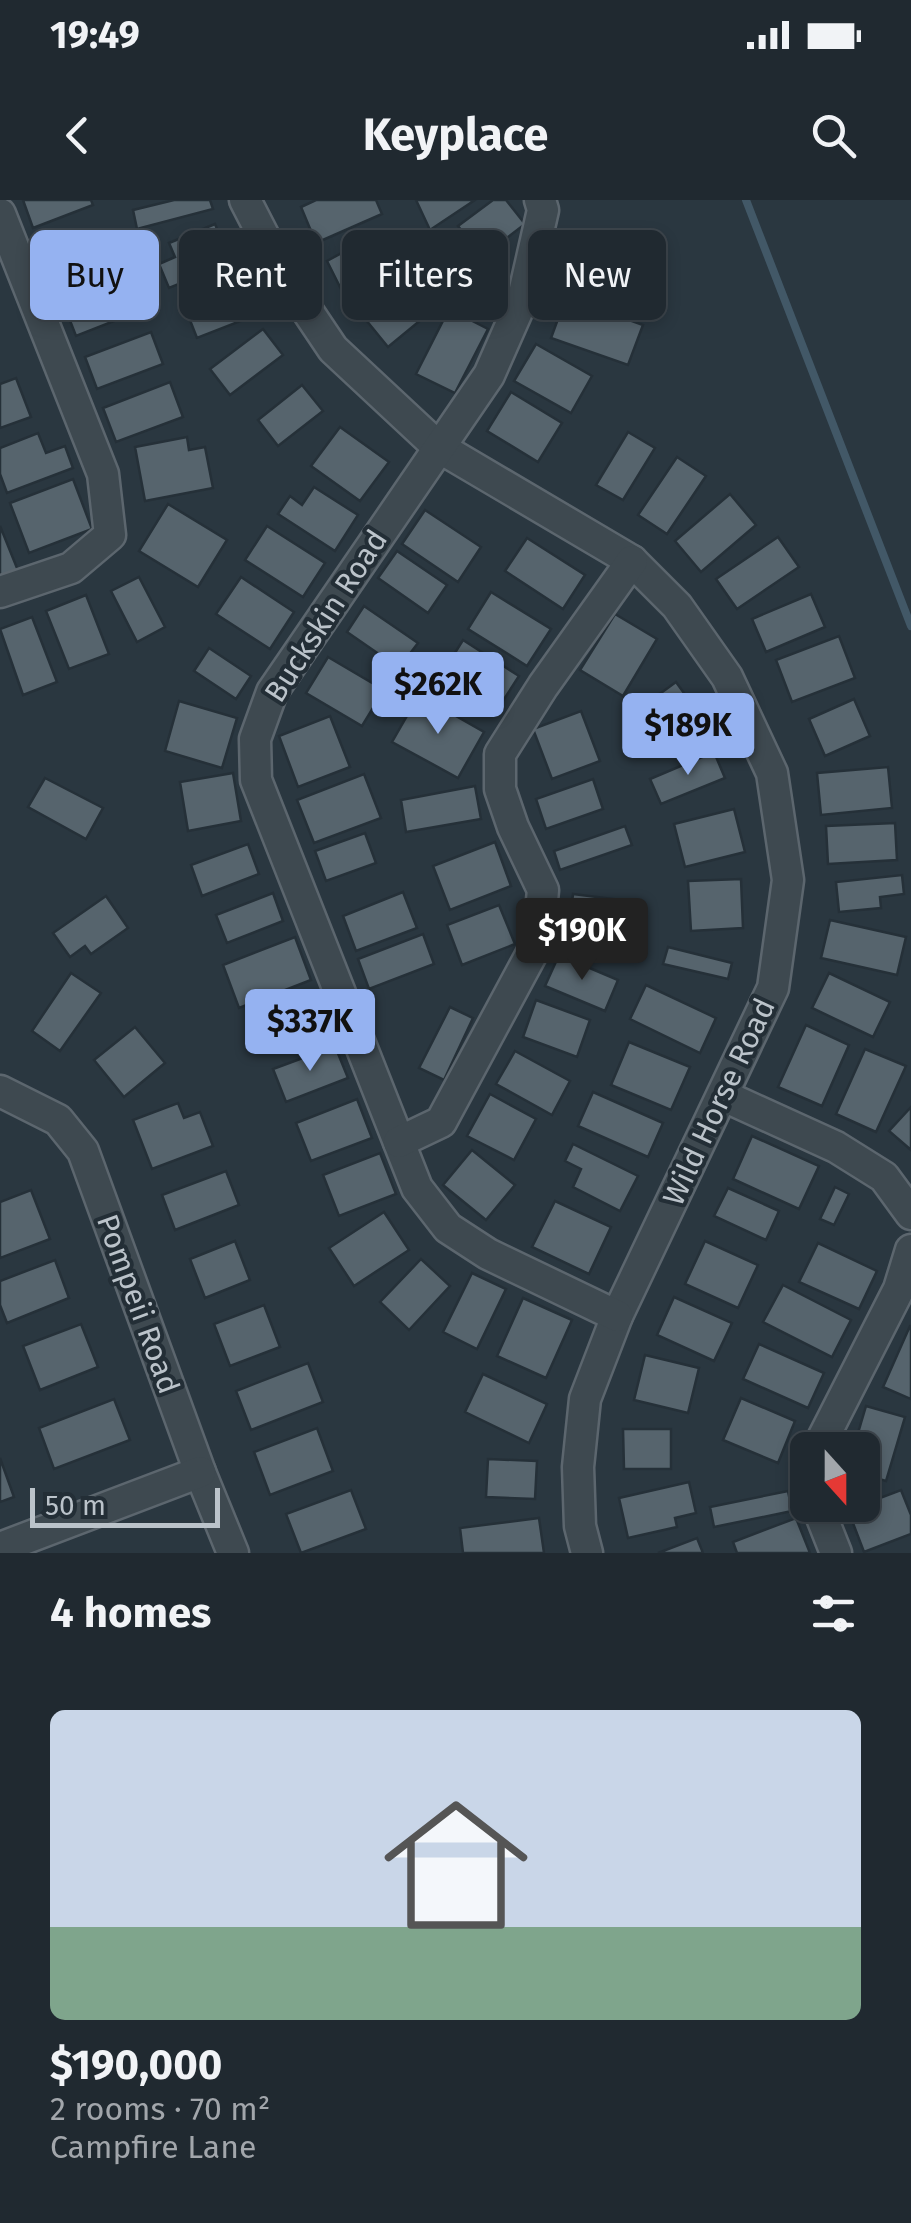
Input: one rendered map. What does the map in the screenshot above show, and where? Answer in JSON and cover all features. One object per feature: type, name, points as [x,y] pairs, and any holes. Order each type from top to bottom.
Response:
[{"type":"street","name":"Wild Horse Road","points":[[245,200],[284,276],[333,349],[437,446],[632,561],[677,606],[728,677],[772,774],[788,880],[773,988],[617,1316],[586,1399],[578,1467],[580,1526],[586,1553]]},
{"type":"street","name":"Buckskin Road","points":[[540,200],[543,210],[523,298],[489,374],[272,692],[256,739],[256,780],[417,1188],[448,1228],[488,1254],[617,1316]]},
{"type":"street","points":[[0,214],[103,474],[110,536],[71,568],[0,592]]},
{"type":"street","points":[[399,1142],[441,1122],[538,942],[543,890],[500,789],[500,754],[632,561]]},
{"type":"street","name":"Pompeii Road","points":[[0,1090],[58,1120],[82,1151],[233,1553]]},
{"type":"street","points":[[724,1096],[836,1147],[884,1176],[911,1214]]},
{"type":"street","points":[[826,1432],[905,1292],[911,1250]]},
{"type":"street","points":[[0,1548],[200,1472]]},
{"type":"street","points":[[824,1522],[836,1553]]},
{"type":"building","points":[[23,200],[91,200],[93,205],[33,228]]},
{"type":"building","points":[[174,200],[210,200],[213,209],[137,229],[133,210]]},
{"type":"building","points":[[316,200],[376,200],[382,214],[322,240],[322,230],[311,230],[301,207]]},
{"type":"building","points":[[416,200],[475,200],[430,230]]},
{"type":"building","points":[[493,200],[506,200],[525,224],[508,237],[508,230],[461,230],[458,226]]},
{"type":"building","points":[[179,239],[179,284],[169,288],[159,264],[175,257],[169,243]]},
{"type":"building","points":[[342,253],[341,289],[327,261]]},
{"type":"building","points":[[70,320],[117,320],[76,336]]},
{"type":"building","points":[[190,320],[243,320],[197,338]]},
{"type":"building","points":[[366,320],[421,320],[388,347]]},
{"type":"building","points":[[443,320],[470,320],[488,329],[455,393],[416,374]]},
{"type":"building","points":[[558,320],[629,320],[643,325],[628,365],[551,338]]},
{"type":"building","points":[[263,329],[283,355],[230,395],[210,369]]},
{"type":"building","points":[[151,332],[163,364],[97,389],[85,357]]},
{"type":"building","points":[[536,344],[592,376],[571,413],[514,381]]},
{"type":"building","points":[[16,378],[31,417],[0,428],[0,384]]},
{"type":"building","points":[[170,382],[183,417],[116,442],[103,408]]},
{"type":"building","points":[[302,385],[323,411],[278,446],[258,420]]},
{"type":"building","points":[[511,392],[562,423],[538,462],[487,431]]},
{"type":"building","points":[[340,427],[389,462],[360,501],[311,466]]},
{"type":"building","points":[[628,432],[655,448],[623,500],[596,485]]},
{"type":"building","points":[[38,433],[46,453],[65,446],[73,468],[7,493],[0,474],[0,448]]},
{"type":"building","points":[[187,437],[189,450],[205,447],[213,488],[145,501],[135,447]]},
{"type":"building","points":[[677,457],[706,476],[667,534],[638,515]]},
{"type":"building","points":[[73,479],[92,529],[29,553],[10,503]]},
{"type":"building","points":[[314,487],[358,515],[335,551],[278,514],[290,496],[302,505]]},
{"type":"building","points":[[730,494],[756,525],[701,572],[675,541]]},
{"type":"building","points":[[168,504],[227,540],[198,587],[139,551]]},
{"type":"building","points":[[425,510],[481,547],[458,582],[402,544]]},
{"type":"building","points":[[0,526],[19,573],[0,580]]},
{"type":"building","points":[[267,526],[325,563],[303,597],[245,560]]},
{"type":"building","points":[[778,537],[799,567],[737,609],[716,579]]},
{"type":"building","points":[[527,538],[585,575],[563,609],[505,571]]},
{"type":"building","points":[[397,551],[447,585],[428,613],[378,578]]},
{"type":"building","points":[[139,577],[165,627],[137,642],[111,591]]},
{"type":"building","points":[[241,577],[294,612],[270,649],[216,614]]},
{"type":"building","points":[[491,592],[551,629],[527,666],[468,629]]},
{"type":"building","points":[[811,594],[825,627],[766,652],[752,619]]},
{"type":"building","points":[[86,595],[109,654],[69,669],[46,611]]},
{"type":"building","points":[[364,606],[418,643],[399,668],[347,632]]},
{"type":"building","points":[[615,614],[657,639],[623,696],[580,670]]},
{"type":"building","points":[[32,617],[57,682],[23,695],[0,629]]},
{"type":"building","points":[[839,636],[855,678],[792,702],[776,660]]},
{"type":"building","points":[[463,640],[519,676],[499,707],[443,672]]},
{"type":"building","points":[[209,648],[251,676],[236,699],[194,671]]},
{"type":"building","points":[[328,657],[384,690],[362,726],[306,693]]},
{"type":"building","points":[[676,682],[702,718],[654,752],[628,717]]},
{"type":"building","points":[[419,695],[484,732],[458,778],[392,742]]},
{"type":"building","points":[[854,699],[870,736],[825,756],[809,719]]},
{"type":"building","points":[[179,701],[237,718],[222,768],[165,751]]},
{"type":"building","points":[[581,711],[600,761],[552,779],[533,729]]},
{"type":"building","points":[[330,716],[350,767],[298,787],[279,736]]},
{"type":"building","points":[[714,752],[725,778],[661,804],[650,779]]},
{"type":"building","points":[[888,767],[892,808],[821,815],[817,773]]},
{"type":"building","points":[[233,773],[241,821],[188,831],[180,782]]},
{"type":"building","points":[[364,774],[381,818],[314,843],[297,800]]},
{"type":"building","points":[[45,778],[103,808],[86,839],[28,807]]},
{"type":"building","points":[[593,779],[603,809],[546,829],[536,799]]},
{"type":"building","points":[[475,786],[481,819],[406,832],[401,800]]},
{"type":"building","points":[[734,809],[745,852],[685,867],[674,824]]},
{"type":"building","points":[[895,823],[897,860],[828,864],[826,826]]},
{"type":"building","points":[[625,826],[632,845],[560,870],[554,851]]},
{"type":"building","points":[[365,833],[376,863],[326,881],[315,851]]},
{"type":"building","points":[[495,842],[511,886],[450,910],[433,866]]},
{"type":"building","points":[[248,844],[259,874],[202,896],[191,865]]},
{"type":"building","points":[[902,875],[904,894],[880,897],[881,908],[839,912],[836,882]]},
{"type":"building","points":[[741,879],[743,928],[691,931],[688,881]]},
{"type":"building","points":[[403,892],[417,928],[356,951],[343,916]]},
{"type":"building","points":[[273,893],[283,921],[227,943],[216,915]]},
{"type":"building","points":[[573,894],[629,901],[623,950],[567,944]]},
{"type":"building","points":[[106,896],[128,928],[91,954],[85,946],[70,957],[53,933]]},
{"type":"building","points":[[499,905],[515,944],[462,965],[447,925]]},
{"type":"building","points":[[830,920],[906,937],[897,975],[821,958]]},
{"type":"building","points":[[423,934],[434,964],[369,989],[358,959]]},
{"type":"building","points":[[295,937],[311,980],[239,1008],[223,965]]},
{"type":"building","points":[[668,947],[732,963],[728,979],[663,964]]},
{"type":"building","points":[[559,955],[618,980],[605,1011],[545,986]]},
{"type":"building","points":[[71,973],[101,993],[60,1051],[32,1031]]},
{"type":"building","points":[[829,973],[890,1002],[873,1037],[812,1008]]},
{"type":"building","points":[[646,985],[716,1018],[700,1053],[630,1019]]},
{"type":"building","points":[[315,993],[328,1028],[271,1050],[258,1014]]},
{"type":"building","points":[[536,1000],[590,1020],[577,1057],[523,1037]]},
{"type":"building","points":[[450,1007],[473,1018],[444,1080],[419,1068]]},
{"type":"building","points":[[806,1025],[849,1045],[822,1106],[778,1087]]},
{"type":"building","points":[[135,1027],[165,1063],[124,1097],[94,1060]]},
{"type":"building","points":[[629,1042],[690,1067],[671,1110],[611,1085]]},
{"type":"building","points":[[335,1046],[348,1078],[286,1102],[273,1069]]},
{"type":"building","points":[[865,1049],[906,1066],[876,1132],[836,1114]]},
{"type":"building","points":[[515,1051],[570,1081],[552,1115],[496,1084]]},
{"type":"building","points":[[593,1092],[663,1123],[648,1157],[578,1126]]},
{"type":"building","points":[[490,1094],[536,1119],[514,1160],[467,1136]]},
{"type":"building","points":[[357,1099],[372,1138],[311,1161],[296,1123]]},
{"type":"building","points":[[178,1103],[184,1118],[200,1112],[213,1146],[152,1169],[133,1120]]},
{"type":"building","points":[[911,1107],[911,1150],[889,1131]]},
{"type":"building","points":[[752,1136],[819,1166],[799,1209],[733,1179]]},
{"type":"building","points":[[573,1144],[638,1176],[620,1211],[573,1187],[581,1169],[565,1161]]},
{"type":"building","points":[[472,1150],[515,1185],[486,1220],[443,1185]]},
{"type":"building","points":[[380,1153],[396,1194],[339,1216],[323,1175]]},
{"type":"building","points":[[226,1171],[239,1205],[175,1230],[162,1195]]},
{"type":"building","points":[[835,1187],[849,1194],[834,1225],[820,1219]]},
{"type":"building","points":[[728,1188],[779,1211],[766,1240],[714,1216]]},
{"type":"building","points":[[31,1190],[50,1239],[0,1258],[0,1202]]},
{"type":"building","points":[[555,1201],[611,1227],[589,1274],[532,1247]]},
{"type":"building","points":[[384,1212],[409,1250],[354,1286],[329,1248]]},
{"type":"building","points":[[235,1241],[250,1280],[205,1298],[190,1259]]},
{"type":"building","points":[[705,1241],[758,1265],[738,1308],[685,1284]]},
{"type":"building","points":[[818,1243],[877,1271],[859,1309],[799,1282]]},
{"type":"building","points":[[421,1259],[450,1286],[409,1330],[380,1302]]},
{"type":"building","points":[[55,1260],[69,1298],[7,1323],[0,1305],[0,1281]]},
{"type":"building","points":[[472,1273],[506,1289],[477,1349],[443,1332]]},
{"type":"building","points":[[783,1285],[851,1320],[832,1357],[763,1322]]},
{"type":"building","points":[[674,1297],[732,1323],[714,1361],[657,1335]]},
{"type":"building","points":[[523,1298],[572,1320],[546,1378],[497,1356]]},
{"type":"building","points":[[264,1305],[280,1347],[230,1366],[214,1324]]},
{"type":"building","points":[[81,1324],[98,1367],[40,1390],[23,1346]]},
{"type":"building","points":[[911,1326],[911,1399],[883,1387]]},
{"type":"building","points":[[759,1344],[824,1373],[808,1408],[743,1379]]},
{"type":"building","points":[[645,1355],[699,1368],[688,1413],[634,1400]]},
{"type":"building","points":[[308,1363],[323,1402],[251,1430],[236,1391]]},
{"type":"building","points":[[483,1374],[547,1404],[529,1443],[465,1412]]},
{"type":"building","points":[[741,1398],[795,1421],[778,1463],[723,1440]]},
{"type":"building","points":[[114,1399],[130,1440],[54,1469],[39,1428]]},
{"type":"building","points":[[866,1406],[905,1417],[886,1481],[880,1479],[880,1432],[858,1432]]},
{"type":"building","points":[[317,1428],[333,1471],[270,1495],[254,1452]]},
{"type":"building","points":[[623,1429],[671,1429],[671,1469],[624,1469]]},
{"type":"building","points":[[0,1458],[14,1497],[0,1502]]},
{"type":"building","points":[[488,1459],[537,1461],[535,1499],[486,1497]]},
{"type":"building","points":[[689,1482],[696,1513],[675,1518],[677,1527],[628,1538],[619,1498]]},
{"type":"building","points":[[351,1490],[366,1529],[301,1553],[286,1514]]},
{"type":"building","points":[[901,1490],[911,1515],[911,1534],[864,1552],[853,1522],[880,1522],[880,1498]]},
{"type":"building","points":[[788,1491],[790,1501],[790,1511],[714,1527],[710,1507]]},
{"type":"building","points":[[539,1518],[544,1553],[463,1553],[460,1528]]},
{"type":"building","points":[[790,1520],[798,1522],[810,1553],[737,1553],[733,1542]]},
{"type":"building","points":[[697,1538],[703,1553],[658,1553]]},
{"type":"waterway","points":[[746,200],[911,626]]}]
